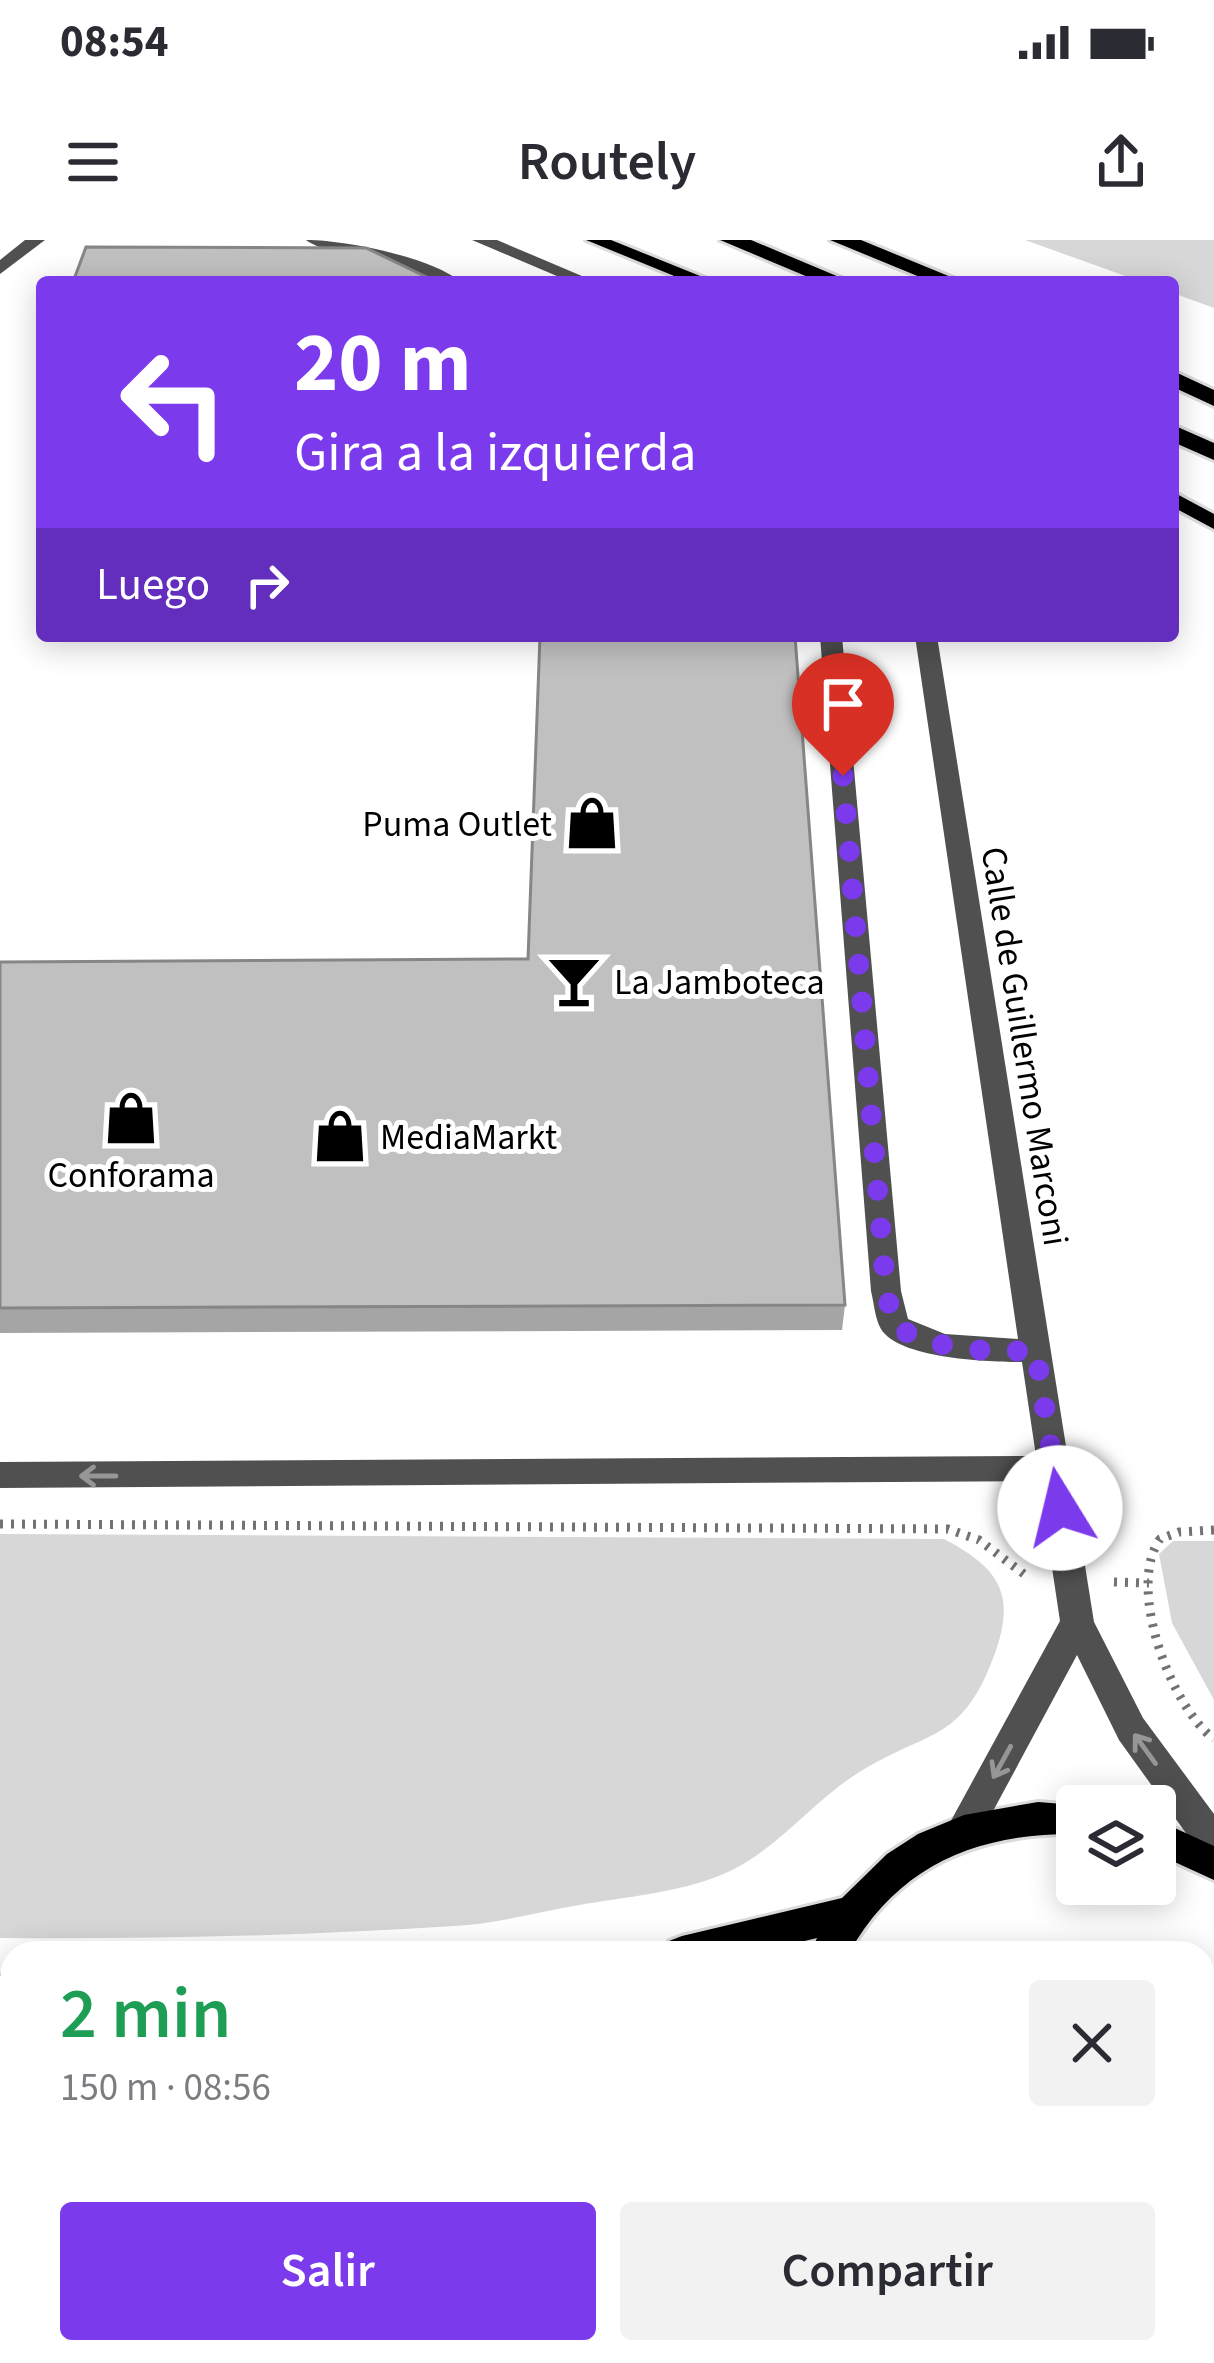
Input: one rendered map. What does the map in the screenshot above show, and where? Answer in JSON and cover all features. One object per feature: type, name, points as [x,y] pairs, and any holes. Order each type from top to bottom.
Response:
[{"type":"highway","points":[[731,240],[824,276]]},
{"type":"highway","points":[[842,240],[936,276]]},
{"type":"highway","points":[[1179,381],[1214,399]]},
{"type":"highway","points":[[1179,435],[1214,453]]},
{"type":"main road","points":[[595,240],[690,276]]},
{"type":"main road","points":[[1179,503],[1214,523]]},
{"type":"main road","points":[[835,1941],[848,1914],[899,1862],[965,1828],[1033,1815],[1056,1817]]},
{"type":"main road","points":[[1176,1845],[1214,1864]]},
{"type":"main road","points":[[733,1941],[848,1914]]},
{"type":"street","points":[[0,241],[33,240]]},
{"type":"street","points":[[0,269],[33,240]]},
{"type":"street","points":[[315,240],[338,250],[414,265],[439,276]]},
{"type":"street","points":[[482,240],[571,276]]},
{"type":"street","points":[[832,642],[886,1291],[894,1326],[922,1342],[954,1349],[1036,1351]]},
{"type":"street","name":"Calle de Guillermo Marconi","points":[[927,642],[1077,1622],[1131,1729],[1214,1843]]},
{"type":"street","points":[[0,1475],[1052,1468]]},
{"type":"street","points":[[965,1828],[1077,1622]]},
{"type":"path","points":[[0,1524],[948,1529],[980,1540],[1026,1577],[1149,1583]]},
{"type":"path","points":[[1214,1530],[1177,1532],[1157,1541],[1146,1558],[1151,1619],[1187,1717],[1214,1739]]},
{"type":"shaded area","points":[[1025,240],[1214,240],[1214,308],[1179,295],[1179,276],[1125,276]]},
{"type":"shaded area","points":[[0,1534],[944,1539],[989,1571],[1003,1598],[1004,1613],[983,1682],[956,1719],[858,1773],[758,1855],[704,1881],[469,1925],[227,1936],[0,1938]]},
{"type":"shaded area","points":[[1173,1541],[1214,1541],[1214,1700],[1172,1623],[1159,1554]]},
{"type":"building","points":[[86,247],[366,248],[424,276],[75,276]]},
{"type":"building","points":[[540,642],[795,642],[845,1305],[0,1308],[0,962],[528,959]]},
{"type":"place","name":"Puma Outlet","points":[[592,823]]},
{"type":"place","name":"La Jamboteca","points":[[574,981]]},
{"type":"place","name":"Conforama","points":[[131,1118]]},
{"type":"place","name":"MediaMarkt","points":[[340,1136]]},
{"type":"route","points":[[843,776],[886,1291],[894,1326],[922,1342],[954,1349],[1036,1351],[1060,1508]]}]
